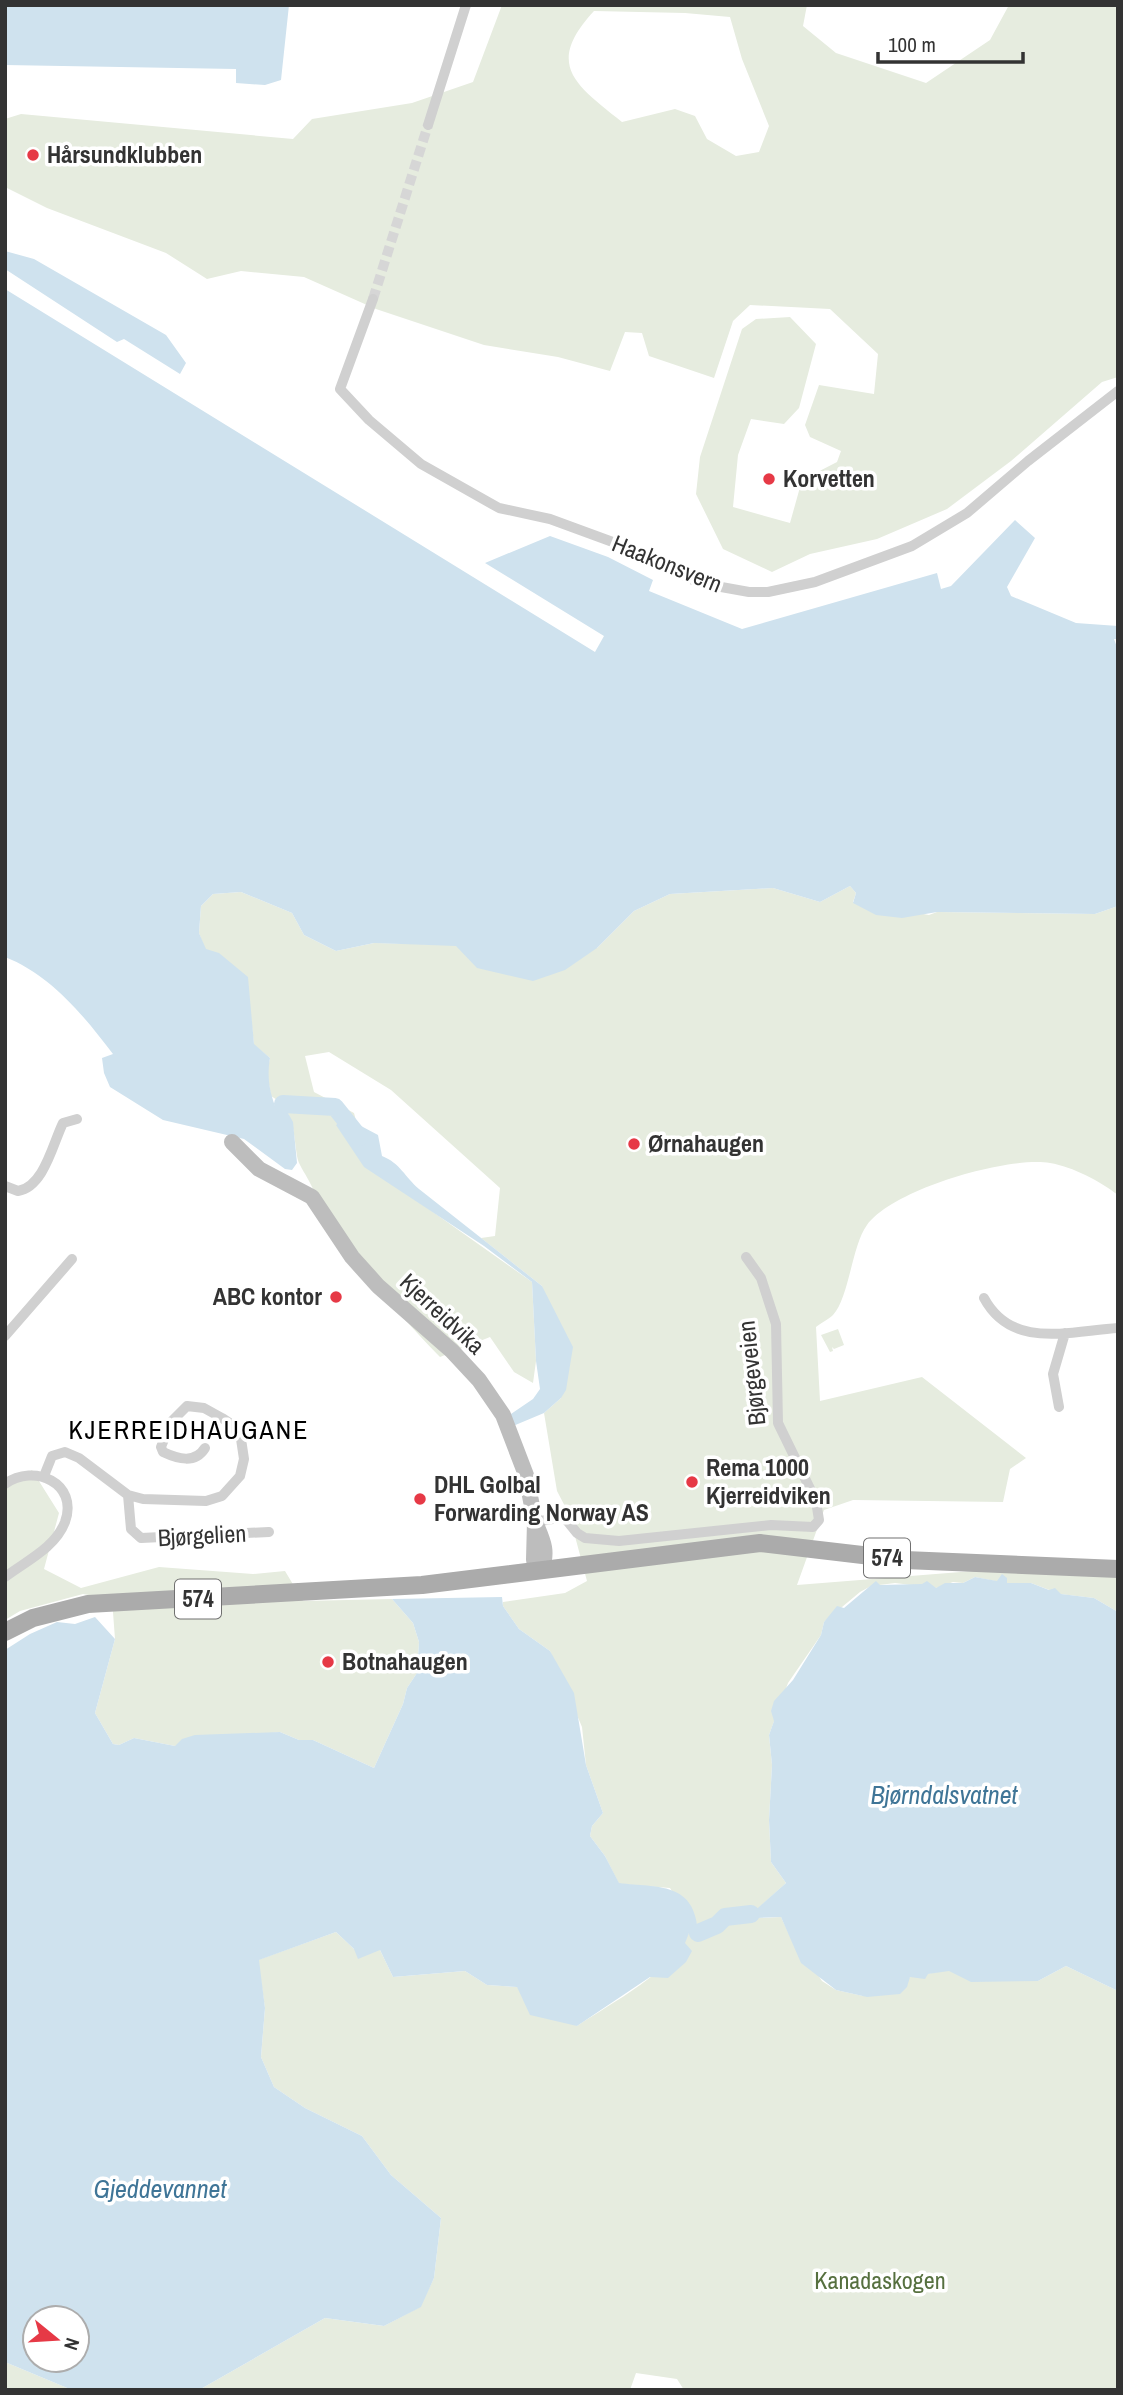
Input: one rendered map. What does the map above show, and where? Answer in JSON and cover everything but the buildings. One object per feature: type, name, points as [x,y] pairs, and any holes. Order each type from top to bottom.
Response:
[{"type":"main road","name":"574","points":[[5,1632],[33,1618],[88,1604],[313,1593],[396,1585],[540,1562],[658,1555],[760,1543],[905,1560],[1118,1569]]},
{"type":"street","points":[[428,125],[466,5]]},
{"type":"street","name":"Haakonsvern","points":[[373,299],[340,389],[369,420],[412,457],[457,488],[499,508],[550,519],[629,548],[699,583],[729,590],[768,592],[815,582],[912,546],[967,513],[1028,461],[1118,391]]},
{"type":"street","points":[[5,1186],[18,1191],[30,1186],[51,1153],[63,1123],[77,1119]]},
{"type":"street","name":"Kjerreidvika","points":[[232,1142],[259,1169],[312,1197],[352,1257],[380,1288],[452,1351],[479,1380],[503,1415],[517,1448],[526,1475],[540,1562]]},
{"type":"street","name":"Bjørgeveien","points":[[535,1522],[564,1517],[577,1534],[585,1538],[619,1541],[771,1525],[813,1527],[819,1520],[817,1501],[778,1423],[776,1324],[761,1278],[746,1257]]},
{"type":"street","points":[[5,1336],[72,1259]]},
{"type":"street","points":[[985,1298],[1002,1322],[1015,1330],[1065,1333],[1118,1328]]},
{"type":"street","points":[[1059,1407],[1053,1374],[1065,1333]]},
{"type":"street","name":"Bjørgelien","points":[[44,1476],[52,1456],[65,1452],[79,1458],[128,1495],[169,1502],[206,1501],[222,1496],[240,1476],[244,1459],[241,1439],[231,1424],[222,1418],[204,1408],[187,1406],[171,1422],[161,1447],[163,1452],[184,1459],[201,1454],[205,1448]]},
{"type":"street","points":[[5,1484],[24,1475],[44,1476],[56,1481],[65,1495],[64,1523],[45,1549],[5,1577]]},
{"type":"street","name":"Bjørgelien","points":[[128,1495],[131,1529],[141,1538],[269,1532]]},
{"type":"green space","points":[[502,5],[807,5],[803,26],[836,53],[926,83],[990,40],[1009,5],[1118,5],[1118,377],[1102,382],[1011,461],[947,509],[877,539],[810,554],[772,572],[723,549],[696,494],[700,457],[742,329],[756,319],[790,317],[816,344],[799,408],[784,424],[751,419],[738,455],[733,507],[790,523],[802,480],[837,462],[841,451],[810,437],[805,425],[819,385],[874,394],[878,354],[830,309],[750,305],[733,321],[714,378],[649,356],[642,333],[625,332],[610,371],[558,357],[484,345],[376,309],[304,277],[241,271],[207,279],[166,253],[47,208],[5,187],[5,119],[21,114],[293,139],[312,119],[412,103],[473,82]],"holes":[[[594,11],[730,17],[742,59],[769,126],[759,152],[736,156],[707,139],[695,116],[675,109],[622,122],[591,97],[572,73],[569,60],[571,46],[579,30]]]},
{"type":"green space","name":"Kanadaskogen","points":[[850,886],[856,893],[853,902],[929,915],[937,912],[1095,914],[1118,906],[1118,1195],[1086,1175],[1068,1168],[1031,1162],[980,1170],[925,1188],[901,1199],[867,1225],[838,1307],[816,1327],[820,1401],[922,1377],[1026,1458],[1010,1469],[1003,1502],[853,1500],[824,1510],[797,1585],[986,1570],[1118,1577],[1118,1612],[1094,1598],[1060,1594],[1031,1583],[1015,1585],[975,1577],[963,1583],[953,1582],[936,1588],[895,1583],[871,1586],[860,1592],[824,1622],[821,1635],[788,1683],[769,1735],[772,1765],[769,1820],[771,1862],[786,1883],[754,1912],[760,1918],[781,1917],[803,1964],[816,1972],[822,1981],[836,1990],[863,1996],[896,1993],[910,1977],[954,1969],[1018,1981],[1038,1981],[1066,1966],[1118,1991],[1118,2390],[684,2390],[677,2379],[636,2373],[630,2390],[199,2390],[325,2318],[384,2326],[420,2307],[434,2278],[441,2218],[391,2175],[362,2136],[305,2108],[274,2087],[261,2057],[265,2008],[258,1960],[336,1932],[354,1949],[380,1950],[393,1977],[465,1971],[487,1985],[517,1987],[577,2026],[656,1973],[670,1960],[689,1932],[697,1933],[670,1888],[619,1884],[605,1856],[590,1836],[592,1826],[603,1813],[586,1765],[582,1727],[550,1651],[519,1629],[503,1606],[503,1602],[565,1593],[587,1581],[569,1514],[557,1491],[544,1413],[561,1398],[542,1286],[481,1238],[495,1236],[500,1188],[391,1090],[329,1052],[305,1056],[314,1092],[354,1113],[357,1124],[346,1118],[392,1183],[532,1282],[536,1361],[533,1383],[514,1372],[490,1337],[440,1357],[385,1296],[351,1252],[299,1162],[289,1115],[271,1096],[267,1073],[270,1058],[254,1045],[248,990],[205,949],[199,933],[201,906],[213,894],[241,892],[292,913],[304,935],[336,951],[374,943],[597,948],[634,911],[670,894],[773,888],[820,902]]},
{"type":"green space","points":[[838,1329],[844,1345],[834,1349],[832,1347],[833,1351],[830,1352],[821,1335]]},
{"type":"green space","points":[[32,1470],[59,1513],[44,1569],[81,1588],[159,1567],[253,1574],[285,1571],[303,1601],[392,1599],[413,1623],[419,1642],[417,1673],[407,1688],[403,1704],[374,1768],[313,1740],[299,1740],[280,1732],[175,1746],[134,1738],[119,1745],[113,1744],[95,1713],[115,1639],[112,1599],[83,1594],[20,1611],[5,1620],[5,1489]]},
{"type":"green space","points":[[5,2362],[21,2369],[21,2374],[34,2374],[72,2390],[5,2390]]},
{"type":"water","points":[[5,5],[289,5],[281,80],[265,85],[236,83],[236,69],[5,65]]},
{"type":"water","points":[[5,251],[34,259],[166,335],[186,363],[180,374],[124,339],[117,342],[5,269]]},
{"type":"water","points":[[5,289],[595,652],[604,636],[485,563],[550,536],[608,557],[653,580],[649,591],[742,629],[937,573],[941,589],[951,586],[1015,520],[1035,538],[1007,587],[1011,596],[1076,623],[1118,626],[1118,639],[1114,639],[1118,650],[1118,906],[1095,914],[937,912],[902,918],[876,915],[853,903],[856,893],[850,886],[820,902],[773,888],[670,894],[634,911],[597,948],[565,970],[533,981],[477,968],[456,946],[374,943],[336,951],[304,935],[292,913],[241,892],[213,894],[201,906],[199,933],[206,949],[219,953],[248,977],[254,1044],[270,1058],[271,1094],[275,1106],[283,1104],[293,1122],[297,1163],[292,1170],[285,1169],[244,1139],[163,1120],[110,1087],[102,1058],[113,1054],[90,1025],[65,998],[37,974],[5,957]]},
{"type":"water","points":[[346,1118],[378,1135],[382,1156],[398,1166],[419,1189],[542,1286],[573,1347],[566,1390],[544,1413],[513,1426],[508,1416],[533,1399],[540,1389],[532,1282],[484,1246],[364,1167],[336,1125]]},
{"type":"water","name":"Bjørndalsvatnet","points":[[1002,1574],[1007,1578],[1007,1583],[1031,1583],[1049,1590],[1055,1588],[1061,1594],[1094,1598],[1118,1612],[1118,1991],[1066,1966],[1038,1981],[971,1982],[949,1971],[928,1974],[925,1979],[910,1977],[907,1987],[900,1994],[867,1997],[836,1990],[801,1963],[781,1917],[754,1918],[751,1914],[786,1883],[771,1862],[769,1820],[772,1765],[769,1735],[774,1721],[771,1711],[774,1701],[793,1680],[821,1635],[824,1622],[837,1606],[844,1608],[876,1581],[880,1585],[922,1584],[927,1581],[936,1588],[945,1583],[963,1583],[975,1577],[997,1581]]},
{"type":"water","name":"Gjeddevannet","points":[[502,1597],[503,1606],[519,1629],[550,1651],[574,1693],[586,1765],[603,1813],[592,1826],[590,1836],[605,1856],[619,1883],[672,1890],[690,1904],[698,1933],[689,1933],[685,1943],[692,1951],[686,1962],[668,1978],[650,1977],[577,2026],[530,2015],[517,1987],[487,1985],[465,1971],[393,1977],[380,1950],[358,1959],[354,1949],[336,1932],[259,1960],[265,2008],[261,2057],[274,2087],[305,2108],[362,2136],[391,2175],[441,2218],[434,2278],[421,2307],[384,2326],[325,2318],[199,2390],[72,2390],[34,2374],[91,2374],[91,2304],[21,2304],[21,2369],[5,2362],[5,1650],[30,1634],[57,1622],[75,1624],[95,1617],[115,1639],[95,1713],[113,1744],[119,1745],[134,1738],[175,1746],[182,1739],[195,1735],[280,1732],[299,1740],[313,1740],[374,1768],[403,1704],[407,1688],[417,1673],[419,1642],[413,1623],[392,1599]]},
{"type":"waterway","points":[[283,1104],[335,1107],[359,1137]]},
{"type":"waterway","points":[[698,1933],[717,1925],[725,1917],[751,1914]]},
{"type":"tunnel","points":[[373,299],[428,125]]},
{"type":"place","name":"Hårsundklubben","points":[[33,155]]},
{"type":"place","name":"Korvetten","points":[[769,479]]},
{"type":"place","name":"Ørnahaugen","points":[[634,1144]]},
{"type":"place","name":"ABC kontor","points":[[336,1297]]},
{"type":"place","name":"Rema 1000 Kjerreidviken","points":[[692,1482]]},
{"type":"place","name":"DHL Golbal Forwarding Norway AS","points":[[420,1499]]},
{"type":"place","name":"Botnahaugen","points":[[328,1662]]},
{"type":"district","name":"KJERREIDHAUGANE","points":[[189,1430]]}]
